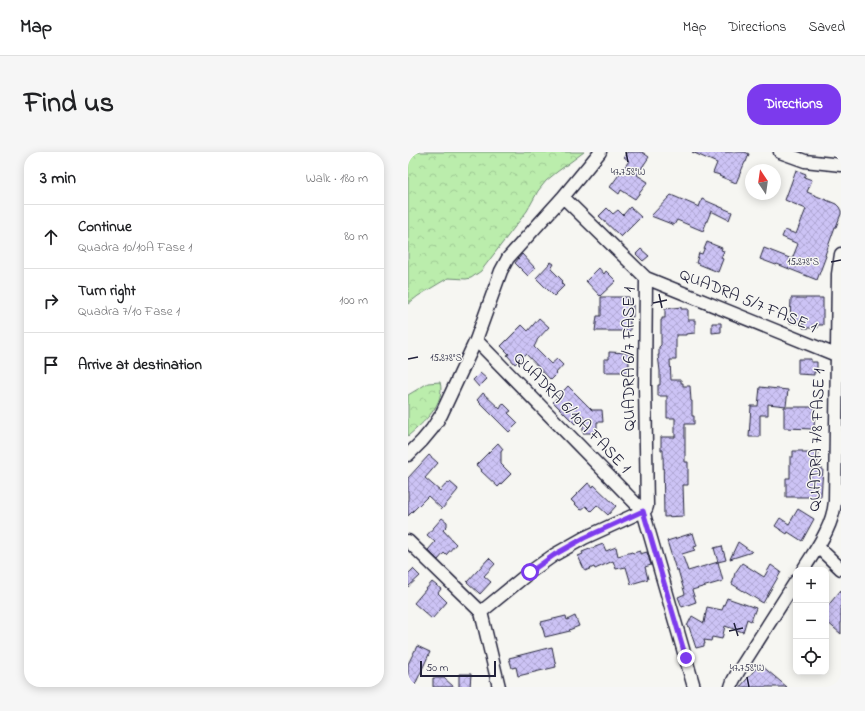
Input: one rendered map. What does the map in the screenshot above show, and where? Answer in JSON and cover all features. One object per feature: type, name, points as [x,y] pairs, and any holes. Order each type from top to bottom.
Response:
[{"type":"street","points":[[408,455],[432,429],[441,415],[476,340],[501,271],[508,258],[563,197],[600,152]]},
{"type":"street","points":[[780,152],[805,161],[841,165]]},
{"type":"street","points":[[563,197],[646,278]]},
{"type":"street","name":"QUADRA 7/8 FASE 1","points":[[805,567],[832,521],[834,512],[836,494],[839,356],[838,274],[841,254]]},
{"type":"street","name":"QUADRA 5/7 FASE 1","points":[[646,278],[839,356]]},
{"type":"street","name":"QUADRA 6/7 FASE 1","points":[[643,511],[646,509],[648,504],[645,386],[646,278]]},
{"type":"street","name":"QUADRA 6/10A FASE 1","points":[[476,340],[643,511]]},
{"type":"street","points":[[481,612],[530,572],[554,555],[584,538],[643,511],[694,687]]},
{"type":"street","points":[[408,541],[481,612],[499,687]]},
{"type":"street","points":[[818,547],[841,569]]},
{"type":"street","points":[[731,687],[738,672],[793,586]]},
{"type":"green space","points":[[408,152],[584,152],[546,181],[538,191],[527,211],[481,271],[471,278],[448,278],[418,296],[408,304]]},
{"type":"green space","points":[[440,382],[440,398],[432,412],[408,436],[408,395],[428,383]]},
{"type":"building","points":[[627,152],[642,152],[649,157],[637,175],[648,182],[635,199],[621,190],[619,194],[610,187],[629,161],[624,157]]},
{"type":"building","points":[[692,152],[745,152],[749,154],[736,183],[713,173],[717,163]]},
{"type":"building","points":[[796,170],[806,174],[804,177],[812,180],[807,192],[836,204],[841,211],[817,280],[760,259],[764,248],[792,259],[798,244],[782,237],[785,230],[796,234],[806,209],[785,200]]},
{"type":"building","points":[[671,195],[699,207],[702,199],[732,212],[729,220],[711,211],[703,231],[677,220],[674,225],[651,216]]},
{"type":"building","points":[[630,207],[641,217],[621,237],[599,216],[607,208],[613,214],[618,210],[623,215]]},
{"type":"building","points":[[707,242],[722,248],[721,250],[724,251],[721,258],[723,259],[718,272],[696,263],[699,253],[702,254]]},
{"type":"building","points":[[641,249],[649,256],[643,261],[636,254]]},
{"type":"building","points":[[522,254],[535,268],[528,276],[515,263]]},
{"type":"building","points":[[551,262],[554,264],[551,269],[563,281],[561,283],[564,286],[554,296],[536,278]]},
{"type":"building","points":[[599,268],[604,274],[606,271],[616,281],[600,296],[586,281]]},
{"type":"building","points":[[601,297],[629,297],[629,305],[633,305],[633,317],[630,317],[630,331],[595,331],[597,316],[601,316]]},
{"type":"building","points":[[791,298],[823,298],[823,325],[817,325],[817,328],[803,328],[803,323],[790,323]]},
{"type":"building","points":[[681,307],[681,309],[688,309],[688,320],[695,320],[695,333],[676,335],[676,360],[670,360],[671,380],[681,380],[683,386],[690,386],[694,424],[685,424],[685,462],[688,462],[688,485],[683,485],[684,516],[664,517],[663,450],[661,450],[661,437],[675,437],[675,418],[667,418],[667,396],[658,396],[660,371],[658,355],[659,347],[661,345],[661,320],[662,318],[665,318],[665,309]]},
{"type":"building","points":[[539,318],[549,327],[537,340],[534,347],[551,364],[557,359],[563,365],[551,380],[526,354],[515,364],[507,355],[509,354],[501,346],[522,325],[528,331]]},
{"type":"building","points":[[712,323],[721,323],[721,332],[712,333]]},
{"type":"building","points":[[609,352],[629,353],[629,372],[604,372],[604,359],[609,359]]},
{"type":"building","points":[[798,359],[811,359],[811,362],[817,362],[817,372],[814,372],[814,375],[798,374]]},
{"type":"building","points":[[480,373],[487,379],[479,387],[473,380]]},
{"type":"building","points":[[568,386],[592,410],[602,410],[603,422],[597,422],[597,433],[583,433],[583,415],[575,424],[553,402]]},
{"type":"building","points":[[760,387],[788,390],[786,406],[768,404],[768,415],[760,415],[760,437],[749,437],[751,406],[758,406]]},
{"type":"building","points":[[483,393],[500,409],[503,403],[511,411],[508,413],[518,423],[509,432],[477,400]]},
{"type":"building","points":[[784,407],[815,407],[814,429],[784,428]]},
{"type":"building","points":[[498,443],[503,449],[501,452],[501,464],[511,474],[498,487],[476,465]]},
{"type":"building","points":[[793,451],[818,453],[817,468],[823,469],[821,497],[786,497],[786,478],[790,478],[790,457],[793,457]]},
{"type":"building","points":[[429,455],[438,463],[425,478],[440,491],[448,482],[458,489],[442,509],[428,496],[408,516],[408,478]]},
{"type":"building","points":[[588,483],[593,487],[594,485],[616,506],[608,515],[597,505],[591,511],[586,506],[581,510],[571,500]]},
{"type":"building","points":[[798,509],[814,519],[802,541],[775,526],[780,518],[789,524]]},
{"type":"building","points":[[442,518],[447,522],[447,526],[443,530],[456,544],[446,555],[444,553],[438,560],[428,550],[435,542],[427,535]]},
{"type":"building","points":[[693,533],[697,546],[694,547],[695,550],[682,554],[688,571],[718,562],[723,581],[692,590],[696,602],[682,607],[678,597],[685,594],[667,541]]},
{"type":"building","points":[[738,542],[752,552],[730,559]]},
{"type":"building","points":[[603,544],[606,551],[616,547],[618,556],[632,552],[640,551],[640,554],[647,552],[651,565],[645,567],[648,579],[631,584],[626,567],[616,569],[613,561],[595,569],[594,567],[585,571],[578,556],[583,554],[582,552]]},
{"type":"building","points":[[722,546],[726,560],[718,562],[714,548]]},
{"type":"building","points":[[489,558],[495,564],[484,576],[491,582],[480,594],[467,582]]},
{"type":"building","points":[[742,563],[764,577],[771,565],[781,572],[763,603],[732,584],[735,573]]},
{"type":"building","points":[[413,569],[420,576],[408,587],[408,574]]},
{"type":"building","points":[[432,582],[441,589],[438,593],[447,602],[432,619],[414,603]]},
{"type":"building","points":[[841,590],[841,634],[829,624],[829,604]]},
{"type":"building","points":[[727,598],[756,608],[751,621],[747,619],[743,632],[725,626],[722,639],[712,637],[711,641],[704,640],[704,646],[696,648],[689,627],[687,626],[692,616],[704,623],[707,607],[722,610]]},
{"type":"building","points":[[566,616],[567,620],[575,616],[579,626],[569,630],[570,631],[545,637],[541,622]]},
{"type":"building","points":[[417,646],[430,652],[414,687],[408,687],[408,664]]},
{"type":"building","points":[[552,647],[556,667],[518,676],[516,667],[512,668],[509,658]]},
{"type":"building","points":[[760,664],[768,671],[787,687],[740,687]]},
{"type":"building","points":[[459,674],[471,674],[470,687],[459,687]]},
{"type":"building","points":[[433,678],[444,678],[454,687],[433,687]]},
{"type":"route","points":[[530,572],[554,555],[584,538],[643,511],[686,658]]}]
